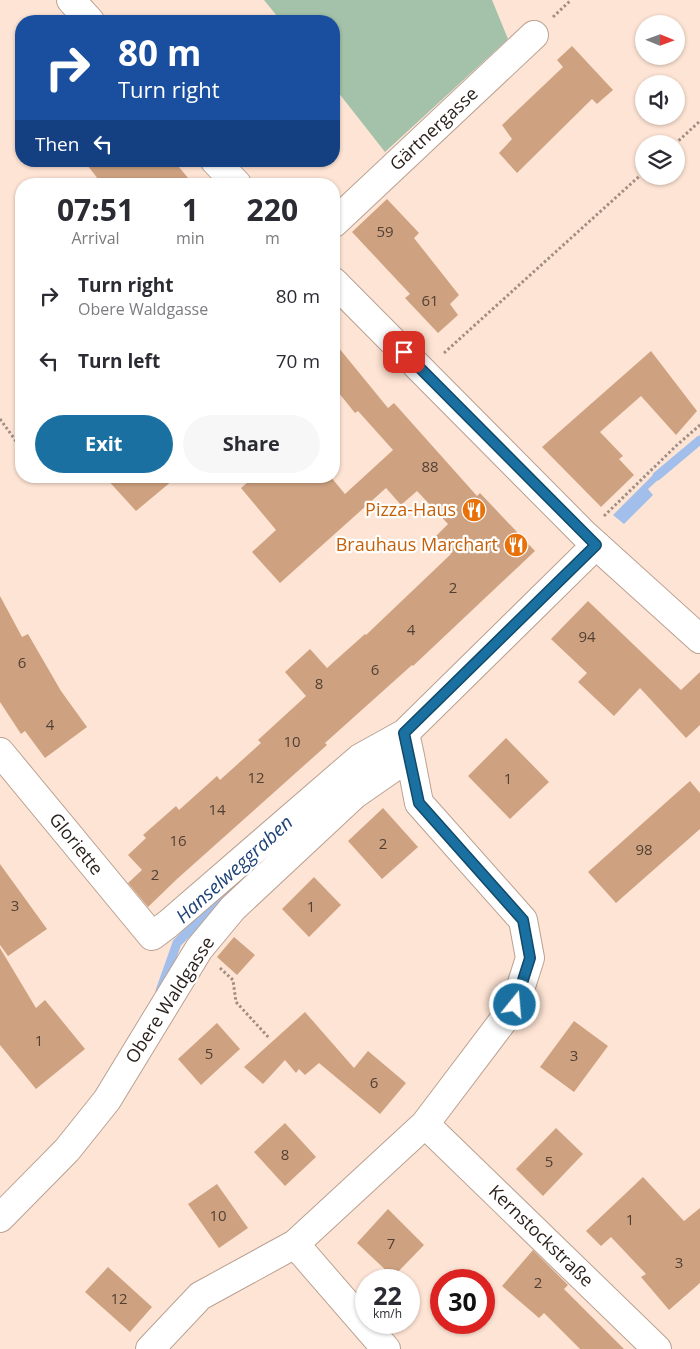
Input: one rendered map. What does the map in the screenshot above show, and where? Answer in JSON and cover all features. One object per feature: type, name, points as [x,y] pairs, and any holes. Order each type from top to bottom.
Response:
[{"type":"street","points":[[71,0],[85,15]]},
{"type":"street","name":"Gärtnergasse","points":[[340,217],[534,35]]},
{"type":"street","points":[[220,167],[231,178]]},
{"type":"street","points":[[340,288],[591,540],[700,639]]},
{"type":"street","name":"Obere Waldgasse","points":[[0,1218],[67,1150],[107,1100],[199,949],[234,908],[407,744],[591,540]]},
{"type":"street","points":[[150,1349],[200,1296],[295,1244],[425,1124],[515,1005],[530,958],[523,920],[419,803],[407,744]]},
{"type":"street","name":"Obere Waldgasse","points":[[152,936],[360,758],[407,744]]},
{"type":"street","name":"Gloriette","points":[[0,752],[152,936]]},
{"type":"street","name":"Kernstockstraße","points":[[425,1124],[657,1349]]},
{"type":"street","points":[[295,1244],[386,1349]]},
{"type":"path","points":[[685,135],[700,121]]},
{"type":"path","points":[[424,372],[635,180]]},
{"type":"path","points":[[0,420],[15,440]]},
{"type":"path","points":[[591,540],[677,445],[700,425]]},
{"type":"path","points":[[199,949],[233,980],[236,1002],[270,1039]]},
{"type":"green space","points":[[264,0],[492,0],[508,39],[385,152],[340,95],[340,15],[276,15]]},
{"type":"water","points":[[654,474],[659,479],[648,489],[653,495],[624,524],[613,515]]},
{"type":"building","points":[[572,46],[613,90],[597,104],[592,99],[517,173],[499,153],[512,139],[502,125],[563,67],[557,60]]},
{"type":"building","points":[[89,167],[179,167],[188,178],[97,178]]},
{"type":"building","points":[[387,199],[419,233],[414,238],[459,295],[450,304],[458,315],[438,333],[405,298],[410,294],[352,232]]},
{"type":"building","points":[[340,349],[388,408],[394,403],[477,496],[480,493],[535,551],[413,666],[325,743],[327,745],[148,907],[128,883],[142,870],[128,855],[146,838],[143,835],[176,806],[179,810],[217,776],[220,780],[261,743],[258,740],[306,696],[285,672],[310,649],[327,668],[366,635],[451,554],[435,537],[448,524],[417,491],[401,505],[386,488],[280,583],[252,552],[276,530],[241,488],[247,483],[336,483],[345,494],[393,450],[358,411],[355,413],[340,394]]},
{"type":"building","points":[[651,351],[697,411],[676,435],[641,396],[600,432],[623,456],[619,459],[634,475],[601,507],[542,447]]},
{"type":"building","points":[[110,483],[170,483],[136,511]]},
{"type":"building","points":[[0,596],[22,637],[28,634],[61,691],[87,727],[45,758],[25,731],[21,734],[0,702]]},
{"type":"building","points":[[588,601],[681,690],[700,672],[700,725],[686,738],[640,688],[614,716],[578,682],[587,673],[551,639]]},
{"type":"building","points":[[506,738],[549,782],[510,819],[468,776]]},
{"type":"building","points":[[690,781],[700,793],[700,829],[616,903],[588,872]]},
{"type":"building","points":[[383,808],[418,847],[382,879],[348,841]]},
{"type":"building","points":[[0,864],[47,929],[8,956],[0,945]]},
{"type":"building","points":[[314,877],[341,905],[309,937],[282,909]]},
{"type":"building","points":[[234,937],[255,955],[237,975],[217,957]]},
{"type":"building","points":[[0,948],[36,1008],[45,1000],[85,1049],[36,1089],[0,1045]]},
{"type":"building","points":[[305,1012],[354,1068],[368,1051],[406,1083],[380,1114],[319,1063],[305,1075],[299,1069],[296,1073],[285,1060],[263,1084],[244,1067]]},
{"type":"building","points":[[574,1021],[608,1046],[574,1092],[540,1067]]},
{"type":"building","points":[[217,1023],[240,1049],[201,1085],[178,1059]]},
{"type":"building","points":[[285,1123],[316,1157],[285,1186],[254,1152]]},
{"type":"building","points":[[556,1128],[583,1154],[543,1196],[516,1169]]},
{"type":"building","points":[[643,1177],[684,1221],[700,1208],[700,1283],[669,1310],[641,1277],[646,1274],[611,1237],[601,1246],[586,1231]]},
{"type":"building","points":[[217,1184],[248,1228],[219,1248],[188,1204]]},
{"type":"building","points":[[388,1209],[424,1245],[401,1269],[385,1269],[357,1243]]},
{"type":"building","points":[[533,1250],[568,1285],[564,1289],[624,1349],[580,1349],[544,1313],[539,1318],[502,1286]]},
{"type":"building","points":[[108,1267],[152,1307],[130,1332],[85,1292]]},
{"type":"waterway","name":"Hanselweggraben","points":[[657,476],[700,440]]},
{"type":"waterway","name":"Hanselweggraben","points":[[160,991],[177,943],[246,877]]},
{"type":"place","name":"Pizza-Haus","points":[[474,510]]},
{"type":"place","name":"Brauhaus Marchart","points":[[516,545]]},
{"type":"route","points":[[404,352],[596,545],[404,733],[419,803],[523,920],[530,958],[515,1005]]}]
